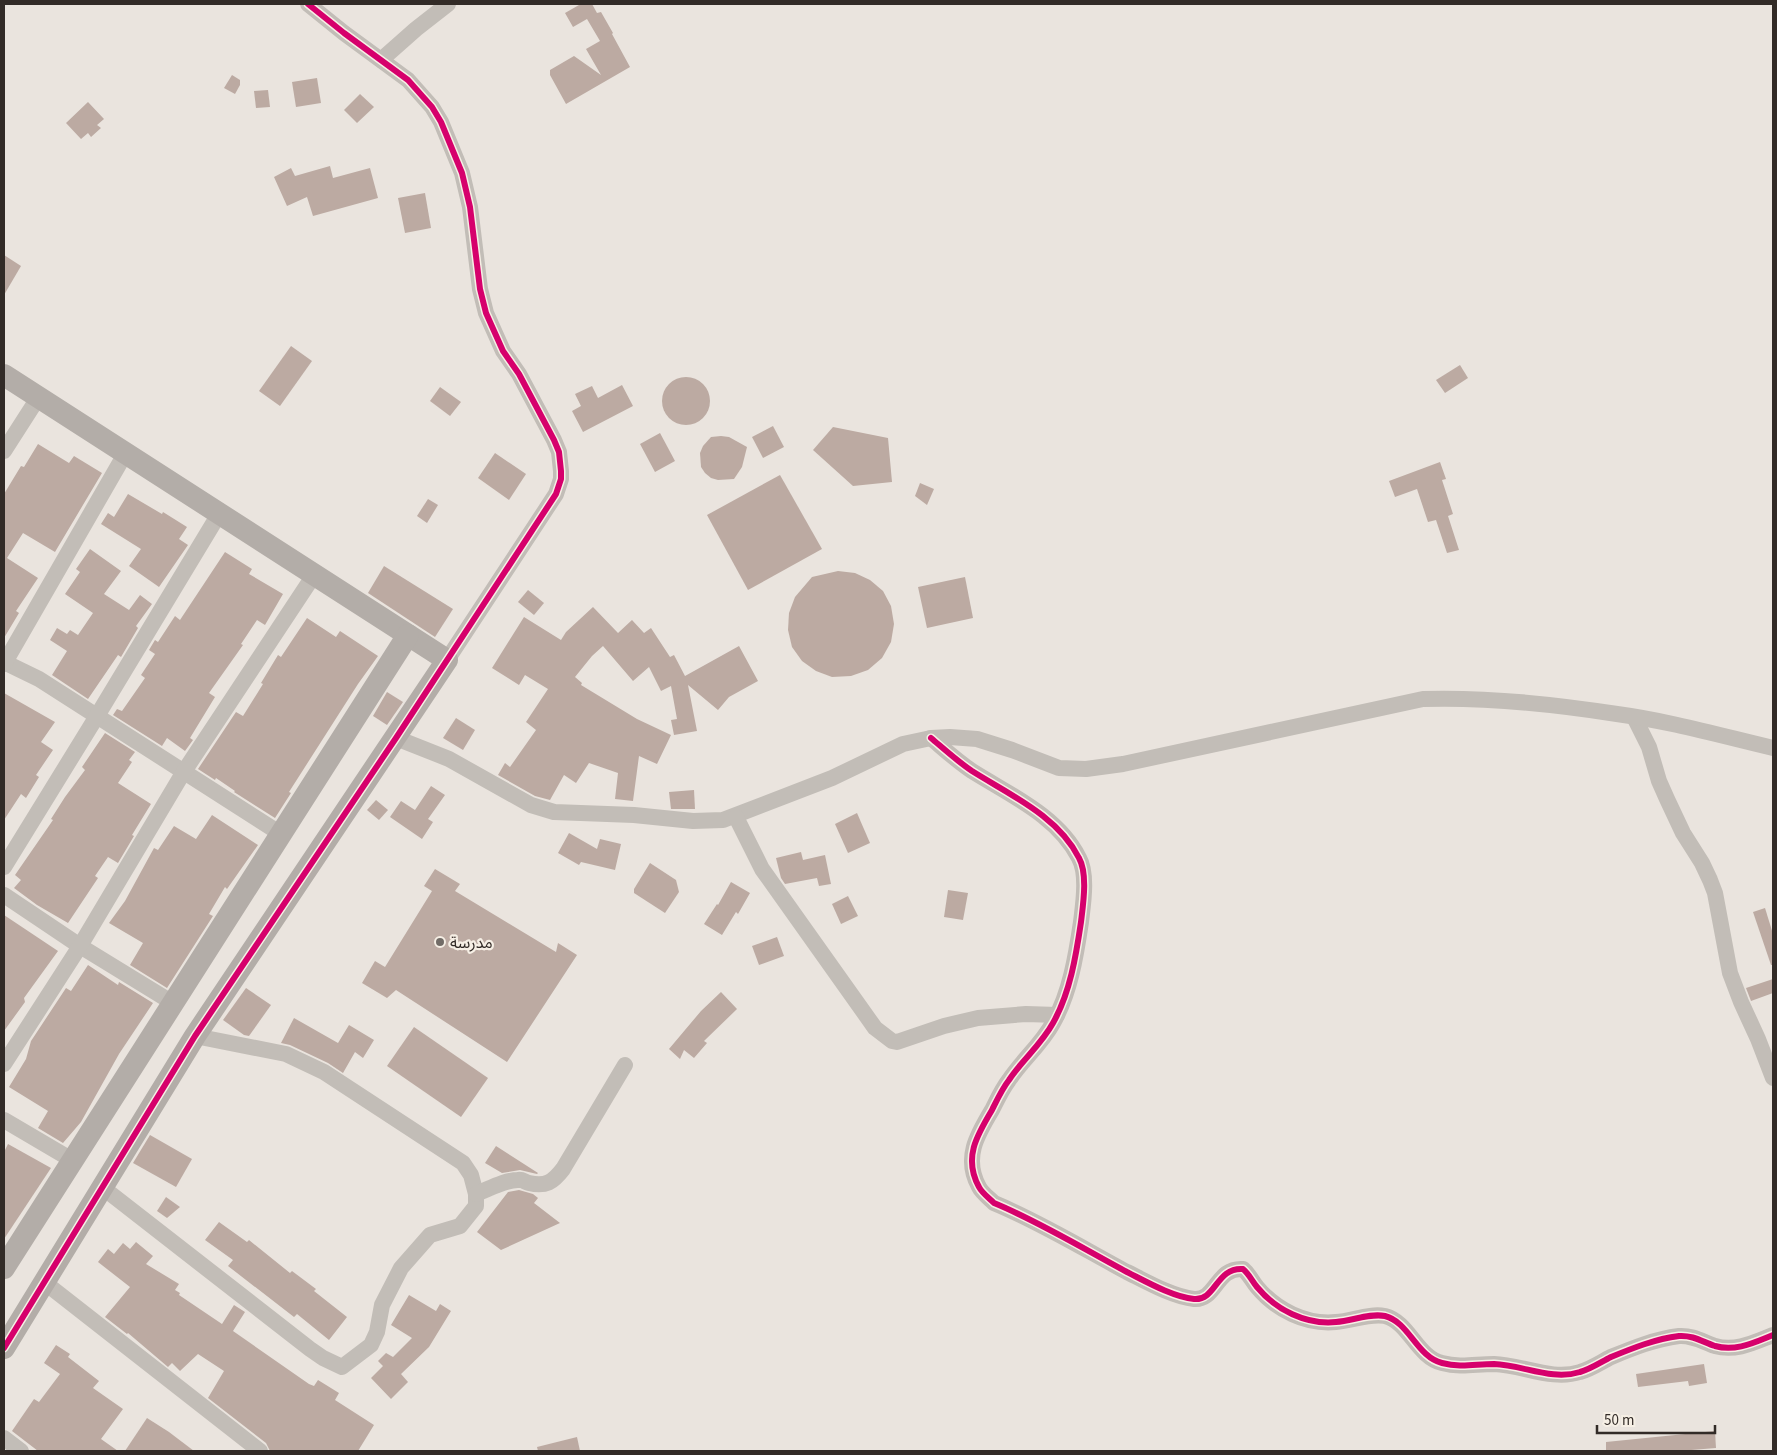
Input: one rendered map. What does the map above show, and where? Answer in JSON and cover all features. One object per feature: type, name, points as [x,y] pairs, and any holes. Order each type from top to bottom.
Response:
[{"type":"street","points":[[4,1348],[195,1036],[396,738],[556,494],[561,479],[561,462],[554,440],[519,374],[503,351],[486,313],[480,289],[470,207],[462,173],[441,122],[423,96],[408,80],[308,4]]},
{"type":"street","points":[[381,60],[448,4]]},
{"type":"street","points":[[4,374],[38,398],[447,660]]},
{"type":"street","points":[[4,451],[38,398]]},
{"type":"street","points":[[125,454],[4,663],[39,680],[281,834]]},
{"type":"street","points":[[4,867],[220,514]]},
{"type":"street","points":[[4,1064],[80,946],[183,772],[314,575]]},
{"type":"street","points":[[4,1268],[408,635]]},
{"type":"street","points":[[396,738],[449,759],[543,810],[711,822],[736,817],[849,771],[903,744],[931,738],[955,737],[977,739],[1059,768],[1086,769],[1123,764],[1423,699],[1471,699],[1516,702],[1618,714],[1773,748]]},
{"type":"street","points":[[1634,717],[1649,747],[1659,782],[1683,833],[1702,863],[1710,880],[1715,894],[1730,973],[1773,1078]]},
{"type":"street","points":[[931,738],[972,771],[1041,814],[1058,831],[1080,859],[1083,875],[1081,920],[1073,971],[1057,1015],[1043,1038],[1009,1080],[977,1135],[972,1154],[972,1171],[979,1188],[994,1203],[1156,1287],[1193,1299],[1200,1298],[1212,1290],[1228,1272],[1233,1269],[1243,1269],[1266,1297],[1302,1319],[1315,1322],[1335,1322],[1383,1316],[1394,1320],[1435,1361],[1465,1367],[1494,1364],[1529,1371],[1569,1374],[1581,1372],[1636,1347],[1664,1339],[1690,1336],[1716,1346],[1734,1348],[1746,1346],[1773,1335]]},
{"type":"street","points":[[736,817],[762,869],[875,1028],[887,1038],[892,1041],[902,1041],[916,1034],[978,1018],[1026,1014],[1057,1015]]},
{"type":"street","points":[[4,895],[80,946],[173,1003]]},
{"type":"street","points":[[102,1187],[310,1349],[342,1367],[371,1345],[382,1305],[401,1268],[430,1235],[460,1226],[476,1206],[476,1194],[472,1175],[463,1163],[324,1072],[286,1054],[195,1036]]},
{"type":"street","points":[[476,1194],[520,1179],[530,1183],[544,1184],[554,1181],[563,1170],[625,1065]]},
{"type":"street","points":[[4,1120],[72,1160]]},
{"type":"street","points":[[44,1282],[260,1451]]},
{"type":"street","points":[[4,1438],[22,1451]]},
{"type":"building","points":[[579,4],[592,4],[597,13],[601,12],[630,67],[566,104],[550,75],[550,70],[574,56],[601,75],[586,49],[600,41],[587,19],[573,27],[565,13]]},
{"type":"building","points":[[232,75],[240,80],[240,85],[235,94],[224,88]]},
{"type":"building","points":[[317,78],[321,103],[296,107],[292,82]]},
{"type":"building","points":[[268,90],[270,107],[256,108],[254,91]]},
{"type":"building","points":[[360,94],[374,107],[357,123],[344,110]]},
{"type":"building","points":[[88,102],[104,119],[97,125],[101,128],[91,137],[88,133],[81,139],[66,123]]},
{"type":"building","points":[[330,166],[333,178],[370,168],[378,198],[313,216],[307,197],[287,206],[274,177],[291,168],[295,176]]},
{"type":"building","points":[[425,193],[431,228],[405,233],[398,198]]},
{"type":"building","points":[[4,255],[21,266],[4,295]]},
{"type":"building","points":[[291,346],[312,361],[280,406],[259,391]]},
{"type":"building","points":[[1460,365],[1468,378],[1445,393],[1436,380]]},
{"type":"building","points":[[681,377],[691,377],[700,381],[706,387],[709,392],[709,410],[700,421],[691,425],[681,425],[672,421],[666,415],[662,406],[662,396],[666,387],[672,381]]},
{"type":"building","points":[[622,385],[633,406],[583,432],[572,411],[581,406],[575,394],[592,386],[598,398]]},
{"type":"building","points":[[440,387],[461,402],[450,416],[430,401]]},
{"type":"building","points":[[773,426],[784,447],[763,458],[752,437]]},
{"type":"building","points":[[833,427],[888,438],[892,482],[853,486],[813,450]]},
{"type":"building","points":[[660,433],[675,461],[655,472],[640,444]]},
{"type":"building","points":[[711,437],[729,437],[747,447],[742,467],[734,479],[718,480],[711,478],[701,467],[700,453],[703,446]]},
{"type":"building","points":[[38,444],[69,463],[74,456],[102,473],[55,552],[23,533],[7,558],[38,578],[16,611],[19,613],[4,638],[4,494],[21,466],[24,467]]},
{"type":"building","points":[[495,453],[526,474],[509,500],[478,478]]},
{"type":"building","points":[[1440,462],[1446,479],[1442,480],[1453,514],[1448,516],[1459,550],[1447,553],[1436,520],[1428,522],[1417,489],[1395,497],[1389,481]]},
{"type":"building","points":[[780,475],[822,549],[748,590],[707,515]]},
{"type":"building","points":[[920,483],[934,489],[927,505],[915,496]]},
{"type":"building","points":[[128,494],[187,527],[179,539],[188,545],[159,587],[129,566],[141,549],[101,524],[108,513],[114,517]]},
{"type":"building","points":[[428,499],[438,505],[427,523],[417,516]]},
{"type":"building","points":[[90,549],[121,571],[104,594],[129,610],[140,595],[152,604],[136,626],[138,628],[121,657],[118,655],[88,699],[52,675],[67,651],[50,640],[57,628],[67,634],[70,630],[78,635],[93,613],[65,594],[80,572],[76,569]]},
{"type":"building","points":[[225,552],[252,569],[249,574],[283,594],[265,625],[257,620],[241,644],[243,645],[209,693],[215,697],[190,738],[193,740],[185,751],[167,738],[162,746],[113,715],[117,709],[122,711],[145,678],[141,675],[155,654],[149,650],[155,640],[158,642],[175,616],[180,620]]},
{"type":"building","points":[[384,566],[453,609],[435,637],[368,593]]},
{"type":"building","points":[[838,571],[855,573],[870,580],[883,591],[891,606],[894,624],[891,642],[882,658],[868,670],[851,676],[832,677],[816,671],[802,661],[792,647],[788,630],[789,613],[795,597],[812,577]]},
{"type":"building","points":[[965,577],[973,618],[927,628],[918,587]]},
{"type":"building","points":[[528,590],[544,603],[534,615],[518,602]]},
{"type":"building","points":[[593,607],[618,633],[632,620],[644,633],[651,628],[670,657],[674,655],[685,676],[739,646],[758,681],[729,697],[718,710],[688,685],[697,731],[674,735],[671,720],[677,719],[671,686],[661,691],[649,667],[633,681],[603,646],[592,656],[575,677],[582,683],[581,685],[637,719],[671,735],[657,764],[639,756],[633,801],[615,799],[618,773],[589,763],[576,783],[564,775],[550,800],[535,796],[498,775],[505,763],[510,767],[536,730],[526,722],[548,689],[525,675],[519,685],[492,668],[524,617],[561,640],[566,632]]},
{"type":"building","points":[[307,618],[336,637],[340,631],[378,656],[289,792],[291,793],[275,818],[216,778],[215,780],[198,769],[236,712],[243,716],[278,655],[281,657]]},
{"type":"building","points":[[387,692],[403,702],[387,725],[373,716]]},
{"type":"building","points":[[4,693],[55,722],[41,742],[53,750],[36,775],[39,777],[26,798],[21,794],[4,820]]},
{"type":"building","points":[[456,718],[475,730],[463,750],[443,738]]},
{"type":"building","points":[[105,733],[135,752],[129,760],[132,762],[118,783],[151,804],[118,863],[108,857],[95,876],[98,878],[68,923],[37,905],[14,888],[21,880],[15,875],[53,820],[51,819],[65,797],[85,770],[82,767]]},
{"type":"building","points":[[431,786],[445,795],[428,819],[433,822],[422,839],[390,817],[401,801],[415,810]]},
{"type":"building","points":[[694,790],[695,809],[671,809],[669,792]]},
{"type":"building","points":[[376,800],[388,810],[379,820],[367,810]]},
{"type":"building","points":[[857,813],[870,843],[848,853],[835,824]]},
{"type":"building","points":[[212,815],[258,845],[227,889],[225,887],[209,914],[213,916],[167,988],[130,965],[143,943],[109,923],[125,901],[154,848],[158,850],[174,826],[196,839]]},
{"type":"building","points":[[569,833],[597,849],[600,839],[621,844],[615,870],[581,862],[579,865],[558,853]]},
{"type":"building","points":[[801,852],[803,860],[825,855],[831,884],[819,886],[817,878],[785,884],[781,878],[776,858]]},
{"type":"building","points":[[650,863],[676,880],[679,892],[665,913],[634,893],[634,889]]},
{"type":"building","points":[[435,869],[460,884],[455,891],[556,952],[558,943],[577,955],[507,1062],[396,990],[387,998],[362,983],[375,961],[385,967],[432,891],[424,886]]},
{"type":"building","points":[[731,882],[750,893],[738,914],[736,912],[722,935],[704,924],[718,905]]},
{"type":"building","points":[[948,890],[968,893],[963,920],[944,917]]},
{"type":"building","points":[[848,896],[858,916],[841,924],[832,904]]},
{"type":"building","points":[[1765,908],[1773,934],[1773,965],[1771,965],[1753,912]]},
{"type":"building","points":[[4,915],[58,951],[24,998],[25,1002],[4,1031]]},
{"type":"building","points":[[777,937],[784,956],[759,965],[752,946]]},
{"type":"building","points":[[88,965],[118,985],[119,982],[153,1003],[119,1054],[81,1122],[63,1143],[38,1128],[48,1111],[9,1087],[26,1059],[31,1041],[66,988],[71,991]]},
{"type":"building","points":[[1773,979],[1773,993],[1751,1001],[1746,988]]},
{"type":"building","points":[[246,988],[271,1005],[249,1036],[244,1035],[223,1020]]},
{"type":"building","points":[[721,992],[737,1009],[704,1041],[707,1043],[694,1058],[684,1050],[680,1059],[669,1049],[701,1011]]},
{"type":"building","points":[[294,1018],[338,1043],[349,1025],[374,1040],[363,1058],[355,1052],[343,1073],[328,1063],[290,1045],[281,1043]]},
{"type":"building","points":[[414,1027],[488,1078],[461,1117],[387,1066]]},
{"type":"building","points":[[150,1135],[192,1159],[176,1187],[133,1163]]},
{"type":"building","points":[[8,1144],[51,1168],[4,1239],[4,1152]]},
{"type":"building","points":[[496,1146],[538,1173],[520,1170],[502,1173],[485,1163]]},
{"type":"building","points":[[519,1190],[533,1194],[538,1198],[534,1203],[560,1223],[501,1250],[477,1232],[508,1192]]},
{"type":"building","points":[[166,1197],[180,1207],[167,1218],[157,1211]]},
{"type":"building","points":[[219,1222],[247,1242],[249,1240],[290,1273],[292,1271],[316,1289],[314,1291],[347,1317],[329,1340],[297,1314],[294,1317],[228,1266],[233,1260],[205,1240]]},
{"type":"building","points":[[136,1242],[153,1256],[146,1264],[179,1284],[175,1290],[180,1293],[179,1295],[222,1324],[234,1305],[245,1312],[233,1331],[309,1384],[314,1386],[318,1380],[339,1393],[335,1400],[374,1425],[358,1451],[270,1451],[266,1443],[208,1398],[224,1371],[198,1354],[180,1371],[172,1363],[168,1367],[128,1333],[105,1317],[130,1287],[98,1262],[108,1249],[114,1254],[123,1243],[130,1249]]},
{"type":"building","points":[[409,1295],[436,1311],[440,1304],[451,1311],[429,1347],[401,1374],[408,1382],[391,1399],[371,1378],[383,1366],[378,1361],[386,1353],[393,1357],[412,1338],[391,1325]]},
{"type":"building","points":[[56,1345],[70,1354],[68,1357],[99,1381],[93,1388],[123,1409],[101,1439],[118,1451],[38,1451],[12,1431],[34,1399],[39,1402],[60,1374],[44,1363]]},
{"type":"building","points":[[1704,1364],[1707,1383],[1689,1386],[1688,1381],[1638,1387],[1636,1374]]},
{"type":"building","points":[[147,1418],[169,1432],[194,1451],[125,1451]]},
{"type":"building","points":[[1715,1431],[1716,1448],[1679,1451],[1606,1451],[1606,1442]]},
{"type":"building","points":[[577,1437],[580,1451],[538,1451],[537,1447]]},
{"type":"cycle path","points":[[4,1348],[195,1036],[396,738],[556,494],[561,479],[559,452],[554,440],[519,374],[503,351],[486,313],[480,289],[470,207],[462,173],[441,122],[432,107],[408,80],[308,4]]},
{"type":"cycle path","points":[[931,738],[966,767],[1046,818],[1070,843],[1079,858],[1083,872],[1084,898],[1079,935],[1072,974],[1064,999],[1048,1031],[1004,1087],[981,1128],[974,1147],[972,1156],[974,1176],[980,1189],[994,1203],[1044,1227],[1142,1280],[1177,1295],[1186,1298],[1201,1298],[1207,1295],[1227,1273],[1243,1269],[1273,1303],[1292,1314],[1314,1321],[1325,1322],[1379,1315],[1385,1316],[1401,1325],[1419,1347],[1433,1360],[1442,1363],[1462,1366],[1505,1365],[1559,1375],[1580,1372],[1636,1347],[1670,1337],[1689,1337],[1715,1346],[1730,1348],[1752,1343],[1773,1335]]},
{"type":"place","name":"مدرسة","points":[[440,942]]}]
